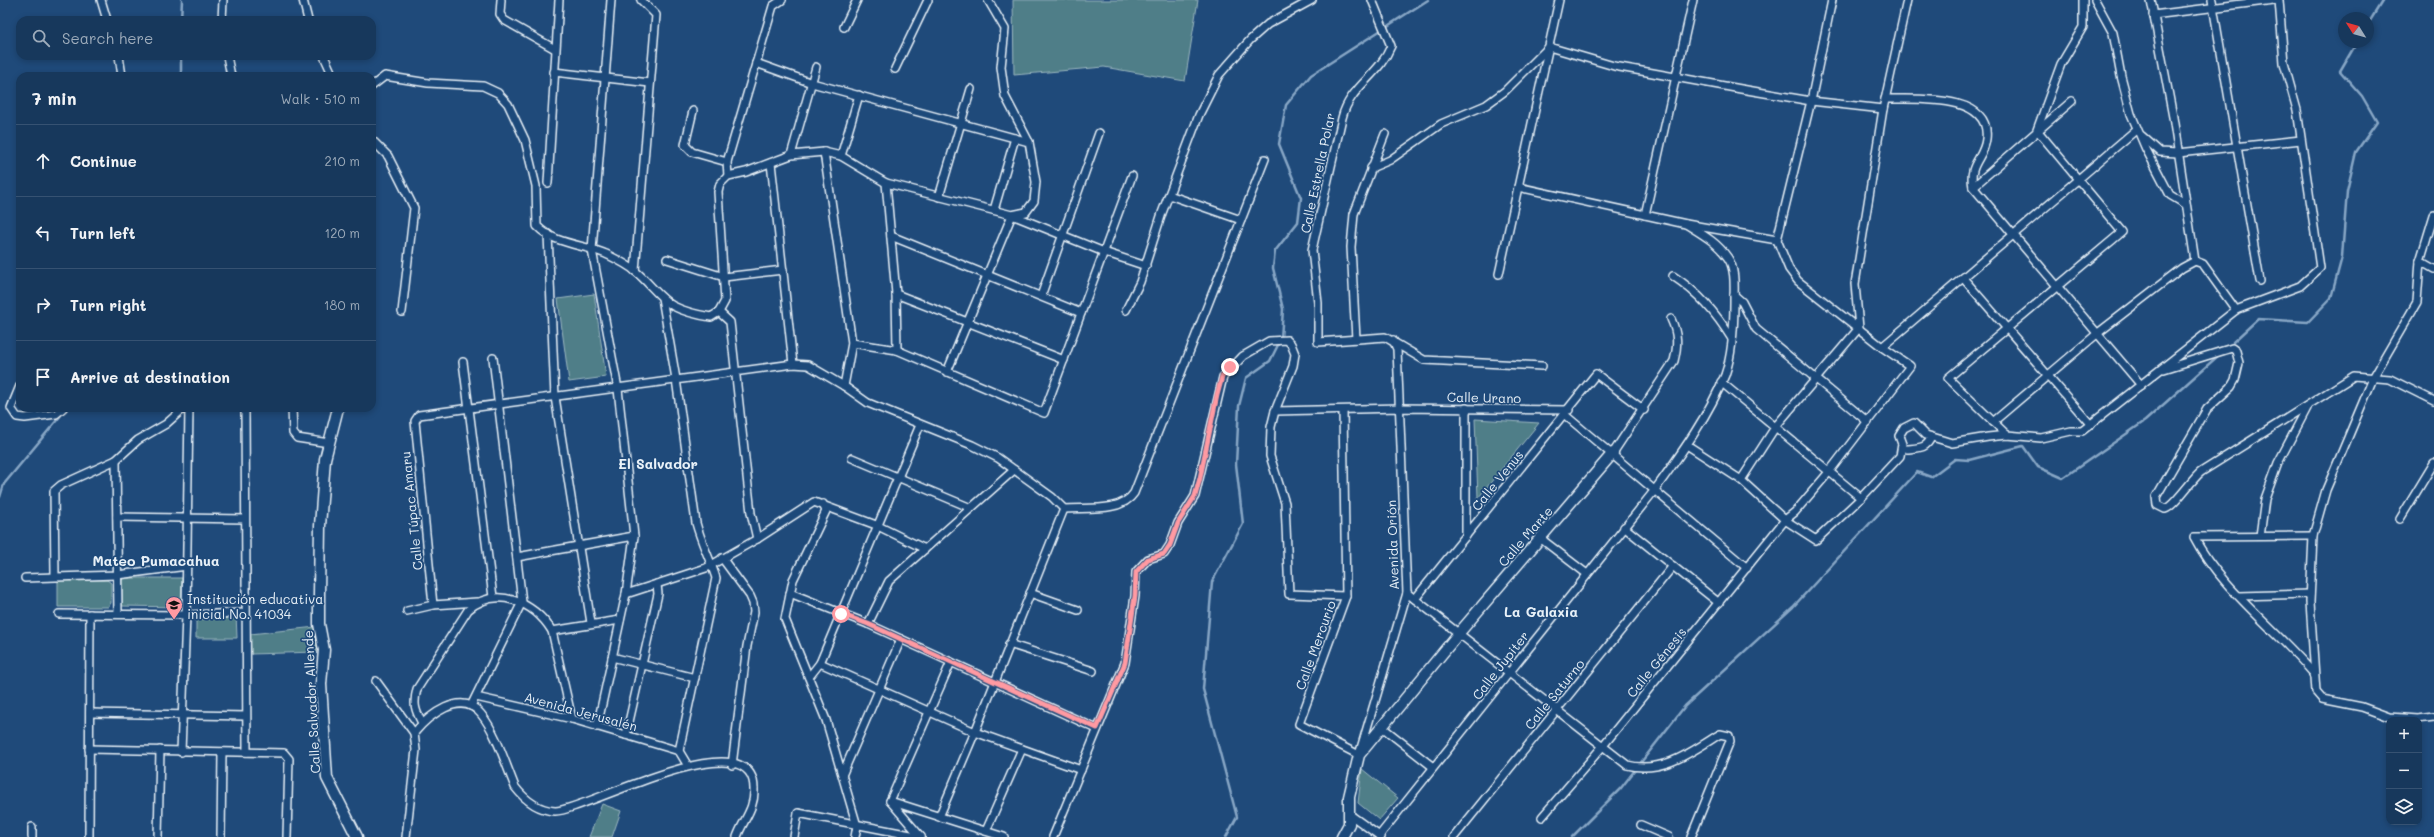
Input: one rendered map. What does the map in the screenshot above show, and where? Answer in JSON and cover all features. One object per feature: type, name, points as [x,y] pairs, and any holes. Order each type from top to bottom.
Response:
[{"type":"street","points":[[101,0],[106,16]]},
{"type":"street","points":[[222,0],[222,16]]},
{"type":"street","points":[[303,0],[307,16]]},
{"type":"street","points":[[501,0],[500,14],[504,20],[555,49]]},
{"type":"street","points":[[548,183],[553,122],[555,49],[559,0]]},
{"type":"street","points":[[597,727],[626,594],[634,536],[618,389],[592,250],[611,0]]},
{"type":"street","points":[[635,271],[656,15],[641,0]]},
{"type":"street","points":[[728,176],[727,162],[773,6],[782,0]]},
{"type":"street","points":[[844,26],[857,0]]},
{"type":"street","points":[[895,69],[928,0]]},
{"type":"street","points":[[988,0],[1005,28],[1001,67],[1005,96],[1028,142],[1036,182],[1034,201],[1026,212],[1012,215]]},
{"type":"street","points":[[1126,310],[1146,266],[1169,195],[1199,115],[1219,74],[1250,40],[1268,24],[1312,0]]},
{"type":"street","name":"Calle Estrella Polar","points":[[1356,339],[1318,342],[1318,303],[1312,250],[1345,105],[1353,92],[1385,60],[1391,46],[1385,27],[1372,0]]},
{"type":"street","points":[[1499,274],[1559,0]]},
{"type":"street","points":[[1645,215],[1693,0]]},
{"type":"street","points":[[1832,0],[1811,101],[1777,240],[1789,269],[1798,281],[1882,347],[2014,234],[2138,131]]},
{"type":"street","points":[[1741,480],[1776,426],[1859,328],[1855,284],[1883,109],[1907,0]]},
{"type":"street","points":[[2037,130],[2061,64],[2083,27],[2083,0]]},
{"type":"street","points":[[2095,0],[2113,33],[2121,76],[2138,131],[2158,175],[2170,195],[2185,204]]},
{"type":"street","points":[[2151,0],[2195,261]]},
{"type":"street","points":[[2212,0],[2260,281]]},
{"type":"street","points":[[2153,15],[2274,0]]},
{"type":"street","points":[[1687,445],[1741,480],[1785,520],[1816,540],[1861,498],[1900,456],[1902,444],[1899,436],[1904,428],[1914,423],[1931,437],[1952,443],[2007,435],[2041,438],[2071,431],[2082,431],[2236,310],[2300,286],[2320,268],[2297,110],[2284,63],[2279,0]]},
{"type":"street","points":[[1549,47],[1614,66],[1676,75],[1811,101],[1883,109]]},
{"type":"street","points":[[1371,168],[1390,160],[1441,124],[1486,105],[1505,90],[1549,47]]},
{"type":"street","points":[[120,60],[121,72]]},
{"type":"street","points":[[227,60],[231,72]]},
{"type":"street","points":[[326,60],[331,72]]},
{"type":"street","points":[[756,63],[812,83],[1028,142]]},
{"type":"street","points":[[791,154],[816,67]]},
{"type":"street","points":[[554,72],[650,83]]},
{"type":"street","points":[[376,83],[385,76],[428,84],[483,86],[498,93],[508,104],[526,140],[536,186],[537,226],[548,234],[592,250],[605,253],[635,271],[662,298],[693,314],[711,317],[719,312],[726,301],[718,192],[720,184],[728,176],[771,163],[791,154],[824,152],[841,156],[886,183],[1012,215],[1064,234],[1104,252],[1146,266]]},
{"type":"street","points":[[939,197],[971,89]]},
{"type":"street","points":[[841,156],[859,96]]},
{"type":"street","points":[[1885,100],[1955,102],[1971,108],[1982,118],[1985,126],[1986,139],[1971,175],[1973,188],[2014,234],[2141,385]]},
{"type":"street","points":[[1973,188],[2037,130],[2072,101]]},
{"type":"street","points":[[693,111],[685,145],[687,148],[692,152],[727,162]]},
{"type":"street","points":[[2007,435],[1948,378],[2122,232],[2037,130]]},
{"type":"street","points":[[2138,131],[2160,152],[2178,153],[2301,140]]},
{"type":"street","points":[[1041,296],[1099,133]]},
{"type":"street","points":[[1385,134],[1354,214],[1351,236],[1356,339],[1385,337],[1393,340],[1424,360],[1542,366]]},
{"type":"street","points":[[994,210],[1015,138]]},
{"type":"street","points":[[376,145],[388,156],[414,208],[402,312]]},
{"type":"street","points":[[824,152],[852,343],[844,386]]},
{"type":"street","points":[[469,409],[618,389],[676,379],[793,364],[808,365],[844,386],[868,403],[972,445],[1014,470],[1064,509],[1118,505],[1129,501],[1134,493],[1265,160]]},
{"type":"street","points":[[771,163],[793,364]]},
{"type":"street","points":[[852,343],[896,350],[1044,413],[1132,176]]},
{"type":"street","points":[[886,183],[896,294],[896,350]]},
{"type":"street","points":[[1518,187],[1686,224],[1777,240]]},
{"type":"street","points":[[1169,195],[1241,220]]},
{"type":"street","points":[[947,372],[969,324],[1012,215]]},
{"type":"street","points":[[2434,215],[2420,261],[2417,302],[2374,376],[2326,490],[2313,536],[2310,594],[2316,692],[2322,699],[2362,707],[2389,717],[2417,719],[2434,717]]},
{"type":"street","name":"Calle Jupiter","points":[[1380,836],[1654,491],[1687,445],[1706,414],[1725,374],[1732,339],[1734,275],[1729,259],[1717,244],[1686,224]]},
{"type":"street","points":[[548,234],[555,397],[591,623]]},
{"type":"street","points":[[891,236],[1081,313]]},
{"type":"street","points":[[667,259],[724,277],[783,270]]},
{"type":"street","points":[[1994,422],[2098,333],[2182,268],[2195,261],[2203,264],[2236,310]]},
{"type":"street","points":[[2420,261],[2434,268]]},
{"type":"street","points":[[1673,276],[1690,287],[1704,300],[1720,319],[1732,339]]},
{"type":"street","points":[[1963,278],[2091,425]]},
{"type":"street","points":[[896,294],[969,324],[1064,360]]},
{"type":"street","points":[[1734,295],[1742,302],[1756,329],[1868,422]]},
{"type":"street","points":[[662,298],[676,379],[696,523],[702,546],[712,564],[716,578],[679,752],[688,766]]},
{"type":"street","points":[[719,312],[730,322],[751,513],[757,539]]},
{"type":"street","name":"Calle Marte","points":[[1359,755],[1459,633],[1612,454],[1644,410],[1674,361],[1678,346],[1676,330],[1671,319]]},
{"type":"street","points":[[1053,837],[1125,663],[1135,596],[1136,572],[1148,559],[1164,554],[1170,545],[1178,523],[1195,496],[1222,377],[1243,356],[1268,341],[1281,339],[1287,340],[1291,344],[1295,354],[1293,366],[1275,411],[1271,427],[1270,456],[1285,503],[1290,594],[1346,596]]},
{"type":"street","name":"Avenida Orión","points":[[1342,837],[1349,824],[1349,797],[1359,755],[1408,593],[1397,349],[1393,340]]},
{"type":"street","name":"Calle Génesis","points":[[1542,817],[1602,747],[1785,520],[1795,512],[1829,472],[1910,366],[1882,347]]},
{"type":"street","points":[[2160,370],[2232,348],[2236,351],[2239,363],[2237,375],[2231,387],[2207,409],[2156,496],[2157,505],[2165,509],[2171,507],[2191,480],[2201,472],[2354,376],[2374,376],[2390,379],[2434,402]]},
{"type":"street","points":[[470,706],[476,697],[522,602],[493,358]]},
{"type":"street","points":[[463,362],[493,597]]},
{"type":"street","name":"Calle Venus","points":[[1415,599],[1567,412],[1596,374],[1644,410]]},
{"type":"street","points":[[1721,382],[1776,426],[1861,498]]},
{"type":"street","points":[[16,396],[11,408],[17,417],[25,418],[56,414],[58,412]]},
{"type":"street","points":[[2260,536],[2265,499],[2278,463],[2308,406]]},
{"type":"street","points":[[1466,408],[1466,536]]},
{"type":"street","name":"Calle Urano","points":[[1275,411],[1466,408],[1567,412]]},
{"type":"street","name":"Calle Túpac Amaru","points":[[433,605],[414,422],[419,415],[469,409]]},
{"type":"street","name":"Calle Mercurio","points":[[1343,410],[1346,596],[1299,724],[1359,755]]},
{"type":"street","points":[[55,576],[54,492],[61,485],[116,460],[138,440],[166,424],[180,412]]},
{"type":"street","points":[[181,752],[188,518],[188,412]]},
{"type":"street","points":[[245,412],[246,752]]},
{"type":"street","points":[[292,412],[293,433],[297,438],[329,443]]},
{"type":"street","name":"Calle Salvador Allende","points":[[337,412],[325,459],[320,526],[319,609],[324,650],[321,684],[327,778],[349,824],[357,837]]},
{"type":"street","points":[[1567,412],[1654,491],[1747,568]]},
{"type":"street","points":[[809,677],[820,663],[876,526],[920,425]]},
{"type":"street","points":[[1907,449],[1923,447],[1929,443],[1931,437]]},
{"type":"street","points":[[852,458],[898,476],[971,508]]},
{"type":"street","points":[[116,460],[118,614]]},
{"type":"street","points":[[2400,519],[2434,463]]},
{"type":"street","points":[[868,624],[889,581],[1014,470]]},
{"type":"street","points":[[626,594],[712,564],[757,539],[814,502],[823,504],[876,526],[925,549]]},
{"type":"street","points":[[823,504],[826,511],[793,580],[785,619],[826,720],[843,773],[857,826],[855,837]]},
{"type":"street","points":[[939,816],[975,732],[994,681],[1064,509]]},
{"type":"street","points":[[117,517],[245,519]]},
{"type":"street","points":[[1624,527],[1719,603]]},
{"type":"street","points":[[517,557],[634,536]]},
{"type":"street","points":[[2313,536],[2194,537],[2202,552],[2252,611],[2290,646],[2314,674]]},
{"type":"street","points":[[1540,538],[1587,574]]},
{"type":"street","points":[[722,558],[750,596],[753,603],[754,612],[746,646],[732,765]]},
{"type":"street","points":[[25,578],[55,576],[117,576],[186,566]]},
{"type":"street","name":"Calle Saturno","points":[[1454,837],[1673,566]]},
{"type":"street","points":[[626,735],[658,594],[657,584]]},
{"type":"street","points":[[790,593],[868,624],[1097,728]]},
{"type":"street","points":[[1030,593],[1078,610]]},
{"type":"street","points":[[1408,593],[1602,747],[1627,765],[1639,768],[1671,763],[1720,734],[1729,736],[1730,741],[1691,837]]},
{"type":"street","points":[[2239,596],[2310,594]]},
{"type":"street","points":[[407,611],[433,605],[477,602],[493,597],[522,602],[547,622],[552,631],[572,718]]},
{"type":"street","points":[[422,723],[415,710],[414,702],[417,689],[468,610],[477,602]]},
{"type":"street","points":[[59,614],[186,615],[246,613]]},
{"type":"street","points":[[89,837],[90,614]]},
{"type":"street","points":[[552,631],[591,623],[620,620]]},
{"type":"street","points":[[843,773],[881,690],[901,639]]},
{"type":"street","points":[[1009,644],[1093,671]]},
{"type":"street","points":[[612,657],[695,678]]},
{"type":"street","points":[[890,801],[951,662]]},
{"type":"street","points":[[820,663],[975,732],[1080,770]]},
{"type":"street","points":[[376,681],[414,733],[416,750],[406,837]]},
{"type":"street","name":"Avenida Jerusalén","points":[[476,697],[572,718],[679,752]]},
{"type":"street","points":[[414,733],[422,723],[450,705],[461,704],[470,706],[480,713],[488,724],[519,792],[532,804],[548,810],[564,811],[600,795],[688,766],[723,763],[740,766],[749,773],[755,788],[753,806],[737,837]]},
{"type":"street","points":[[90,713],[246,716]]},
{"type":"street","points":[[1382,727],[1434,767]]},
{"type":"street","points":[[986,831],[1022,749]]},
{"type":"street","points":[[89,750],[284,753],[289,759],[287,837]]},
{"type":"street","points":[[158,837],[160,750]]},
{"type":"street","points":[[221,837],[222,752]]},
{"type":"street","points":[[890,801],[1004,837]]},
{"type":"street","points":[[890,801],[921,837]]},
{"type":"street","points":[[794,837],[798,813],[857,826],[921,837]]},
{"type":"street","points":[[1349,814],[1380,836]]},
{"type":"street","points":[[349,824],[350,837]]},
{"type":"street","points":[[1641,825],[1669,837]]},
{"type":"street","points":[[32,827],[32,837]]},
{"type":"green space","points":[[1013,0],[1198,0],[1185,81],[1104,67],[1014,75]]},
{"type":"green space","points":[[594,294],[606,377],[569,382],[558,299]]},
{"type":"green space","points":[[1475,419],[1539,423],[1478,498]]},
{"type":"green space","points":[[122,578],[182,578],[181,607],[122,606]]},
{"type":"green space","points":[[58,580],[107,580],[111,583],[111,603],[108,607],[58,607]]},
{"type":"green space","points":[[236,613],[237,638],[196,638],[196,614]]},
{"type":"green space","points":[[316,627],[317,652],[251,654],[250,634]]},
{"type":"green space","points":[[1362,769],[1398,798],[1379,820],[1358,803]]},
{"type":"green space","points":[[602,804],[621,811],[612,837],[589,837]]},
{"type":"waterway","points":[[181,16],[182,0]]},
{"type":"waterway","points":[[1226,837],[1237,817],[1203,689],[1212,582],[1243,524],[1236,464],[1239,406],[1246,378],[1270,361],[1281,339],[1283,309],[1273,268],[1275,251],[1298,222],[1301,198],[1279,144],[1286,105],[1311,75],[1428,0]]},
{"type":"waterway","points":[[2374,14],[2383,0]]},
{"type":"waterway","points":[[2233,342],[2258,319],[2308,322],[2331,298],[2342,257],[2347,191],[2356,152],[2377,122],[2362,96],[2340,71],[2353,48]]},
{"type":"waterway","points":[[181,60],[181,72]]},
{"type":"waterway","points":[[1572,837],[1621,788],[1685,706],[1793,607],[1917,472],[1931,477],[1955,459],[1969,460],[2023,446],[2038,467],[2063,478],[2145,421],[2219,355]]},
{"type":"waterway","points":[[0,497],[4,484],[64,412]]},
{"type":"place","name":"Institución educativa inicial No. 41034","points":[[174,620]]},
{"type":"district","name":"El Salvador","points":[[658,463]]},
{"type":"district","name":"Mateo Pumacahua","points":[[156,560]]},
{"type":"district","name":"La Galaxia","points":[[1541,611]]},
{"type":"route","points":[[841,614],[868,624],[1097,728],[1119,680],[1125,663],[1135,596],[1136,572],[1148,559],[1159,557],[1164,554],[1170,545],[1178,523],[1195,496],[1217,395],[1222,377],[1230,367]]}]
